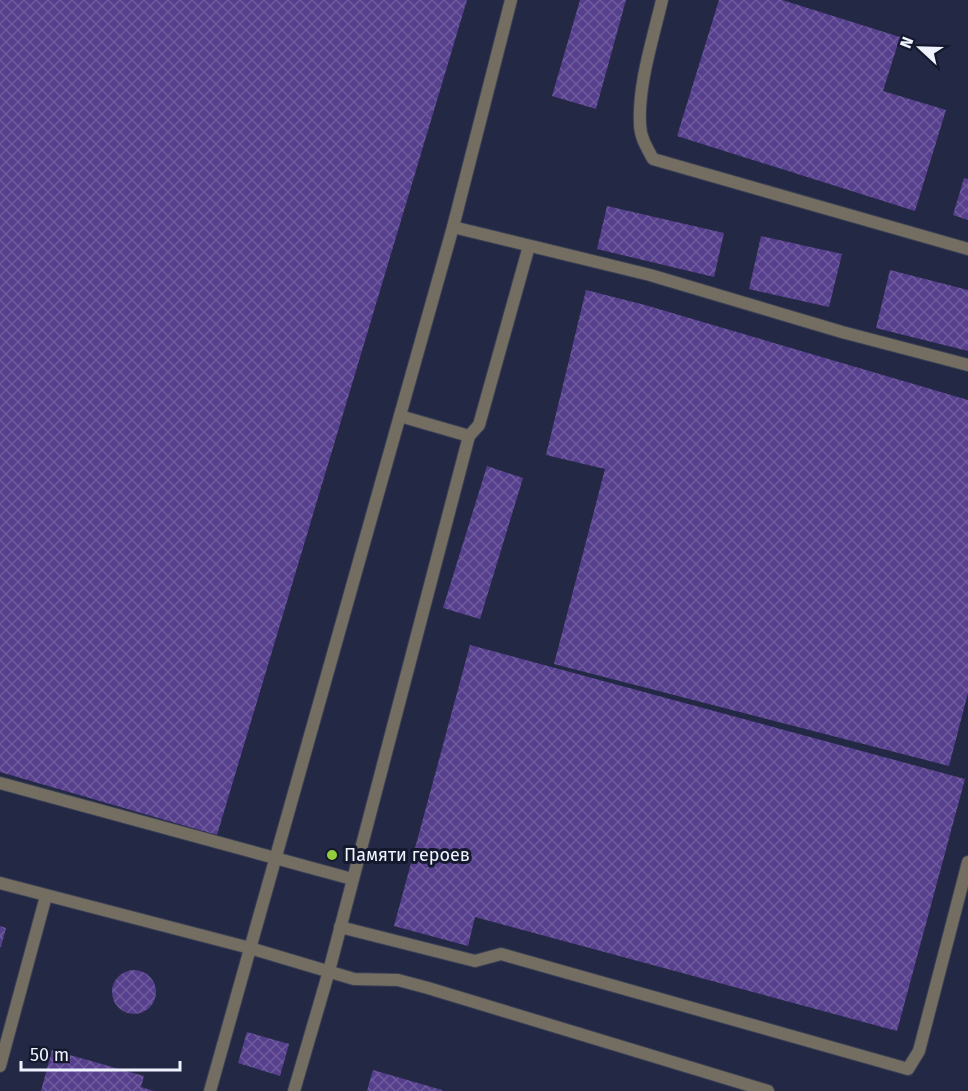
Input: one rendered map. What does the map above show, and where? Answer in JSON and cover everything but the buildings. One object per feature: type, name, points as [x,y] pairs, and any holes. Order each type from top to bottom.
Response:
[{"type":"lane","points":[[210,1091],[453,227],[511,0]]},
{"type":"lane","points":[[662,0],[641,98],[640,116],[644,143],[653,159],[968,249]]},
{"type":"lane","points":[[453,227],[651,276],[842,332],[968,365]]},
{"type":"lane","points":[[294,1091],[329,971],[469,436],[479,425],[529,246]]},
{"type":"lane","points":[[400,416],[469,436]]},
{"type":"lane","points":[[0,783],[352,879]]},
{"type":"lane","points":[[340,927],[475,961],[501,954],[908,1069],[919,1051],[968,862]]},
{"type":"lane","points":[[0,883],[250,948],[354,979],[398,980],[428,988],[768,1091]]},
{"type":"lane","points":[[0,1066],[46,896]]},
{"type":"shaded area","points":[[0,0],[968,0],[968,1091],[0,1091]]},
{"type":"place","name":"Памяти героев","points":[[332,855]]}]
